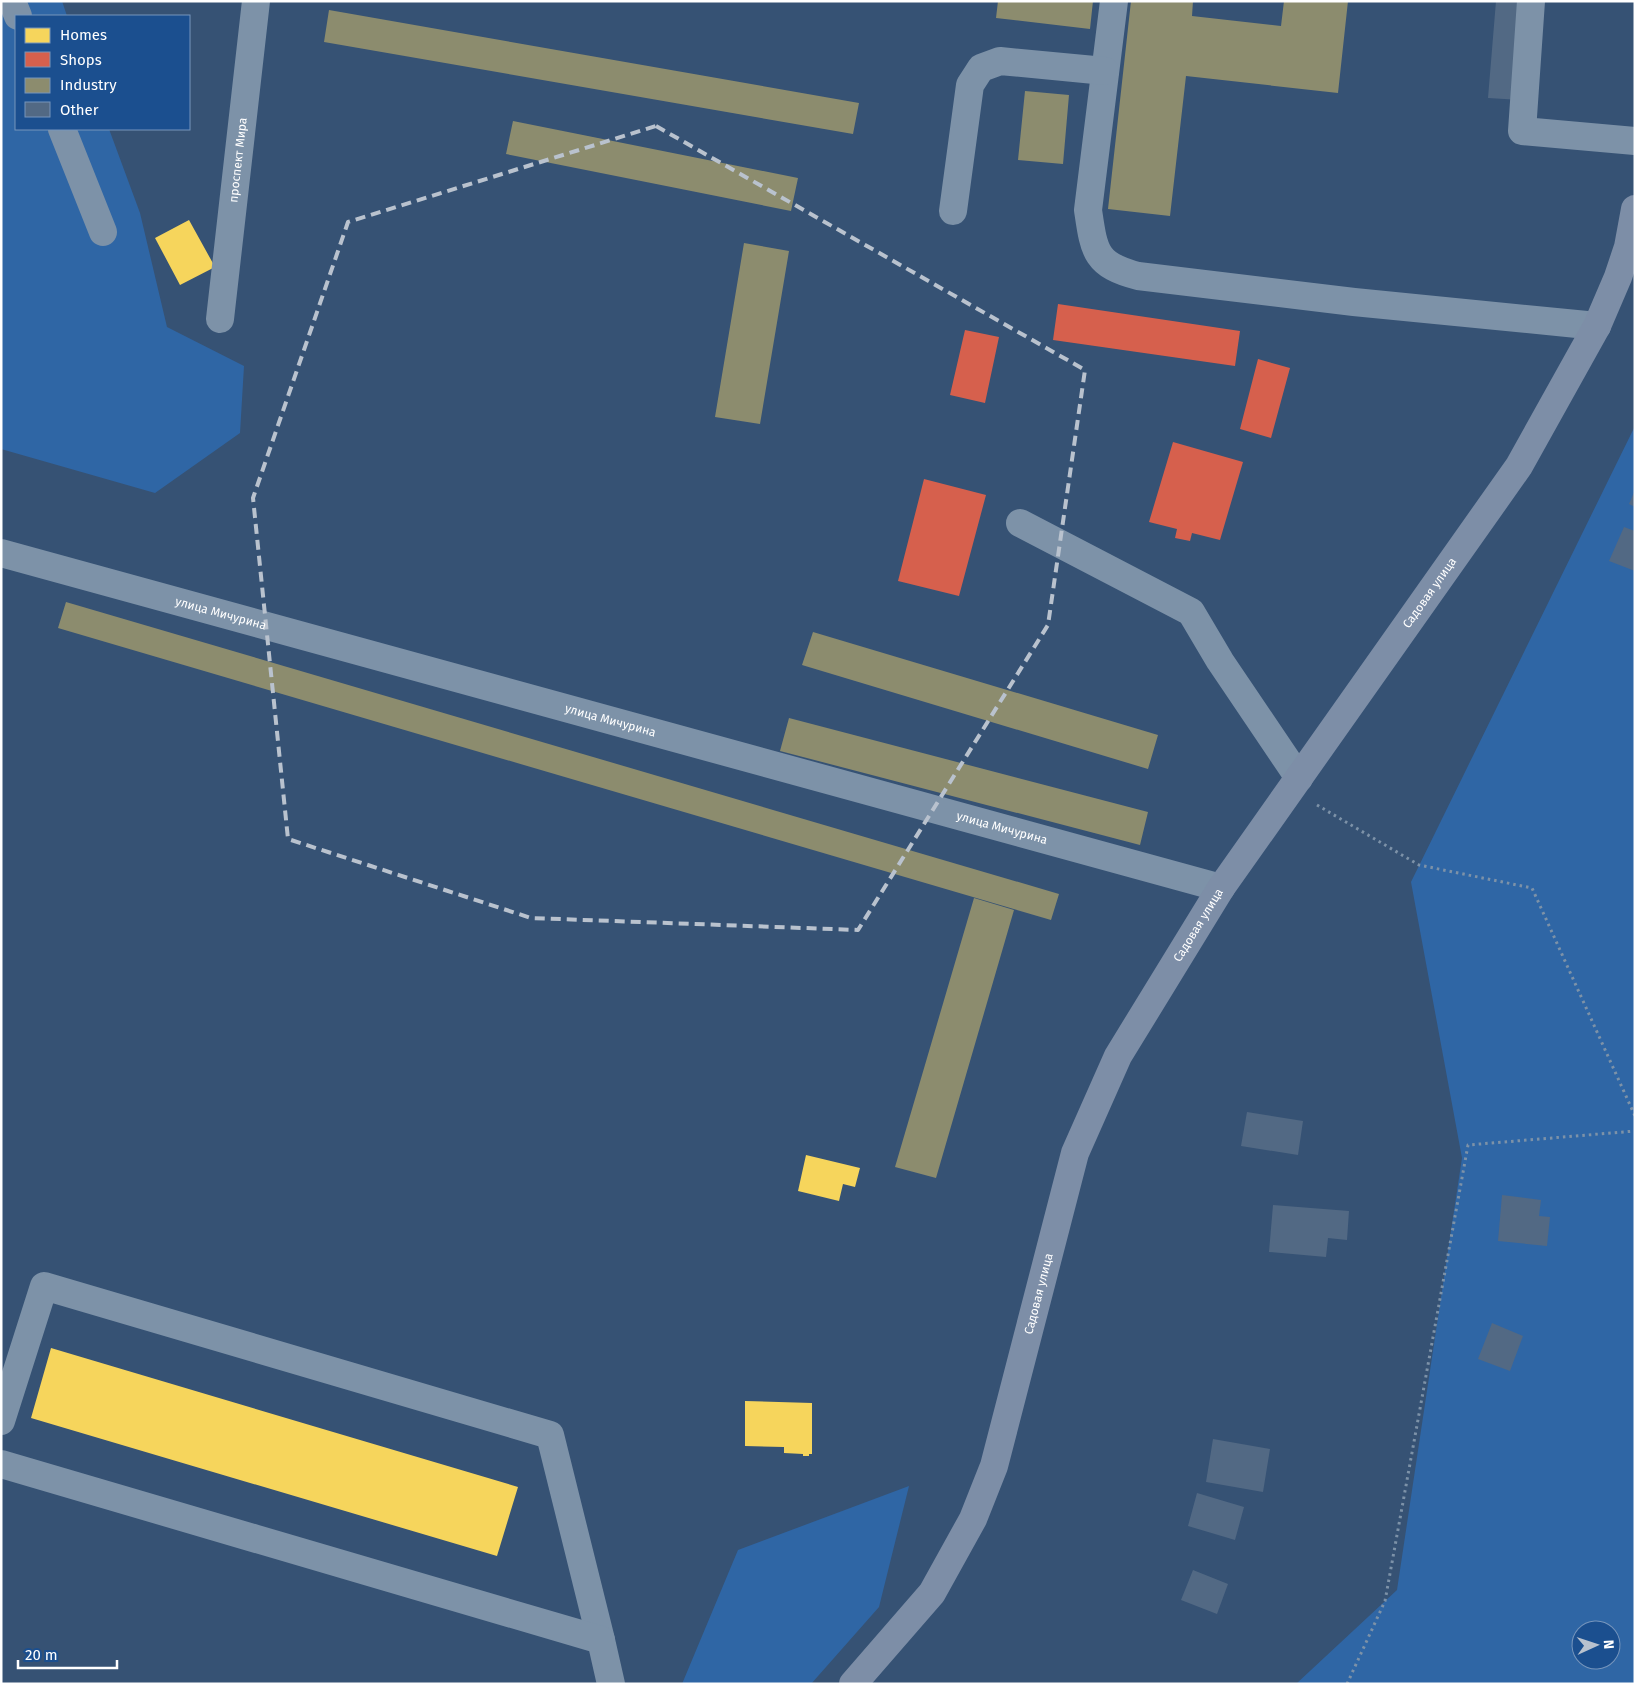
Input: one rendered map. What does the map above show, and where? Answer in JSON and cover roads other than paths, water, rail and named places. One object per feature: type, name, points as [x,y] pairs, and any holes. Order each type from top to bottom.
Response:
[{"type":"main road","name":"Садовая улица","points":[[853,1684],[932,1593],[974,1519],[994,1466],[1075,1153],[1118,1056],[1221,888],[1519,466],[1597,326],[1631,249],[1635,209]]},
{"type":"street","points":[[12,1],[18,15]]},
{"type":"street","name":"проспект Мира","points":[[220,319],[256,1]]},
{"type":"street","points":[[1114,1],[1088,210],[1093,241],[1101,260],[1119,272],[1138,276],[1354,302],[1597,326]]},
{"type":"street","points":[[1531,1],[1522,131],[1635,141]]},
{"type":"street","points":[[953,211],[970,85],[981,68],[1000,61],[1105,72]]},
{"type":"street","points":[[62,130],[103,232]]},
{"type":"street","points":[[1020,523],[1191,612],[1295,784]]},
{"type":"street","name":"улица Мичурина","points":[[1,553],[1221,888]]},
{"type":"street","points":[[1,1421],[44,1286],[550,1435],[602,1640],[611,1684]]},
{"type":"street","points":[[1,1464],[602,1640]]}]
